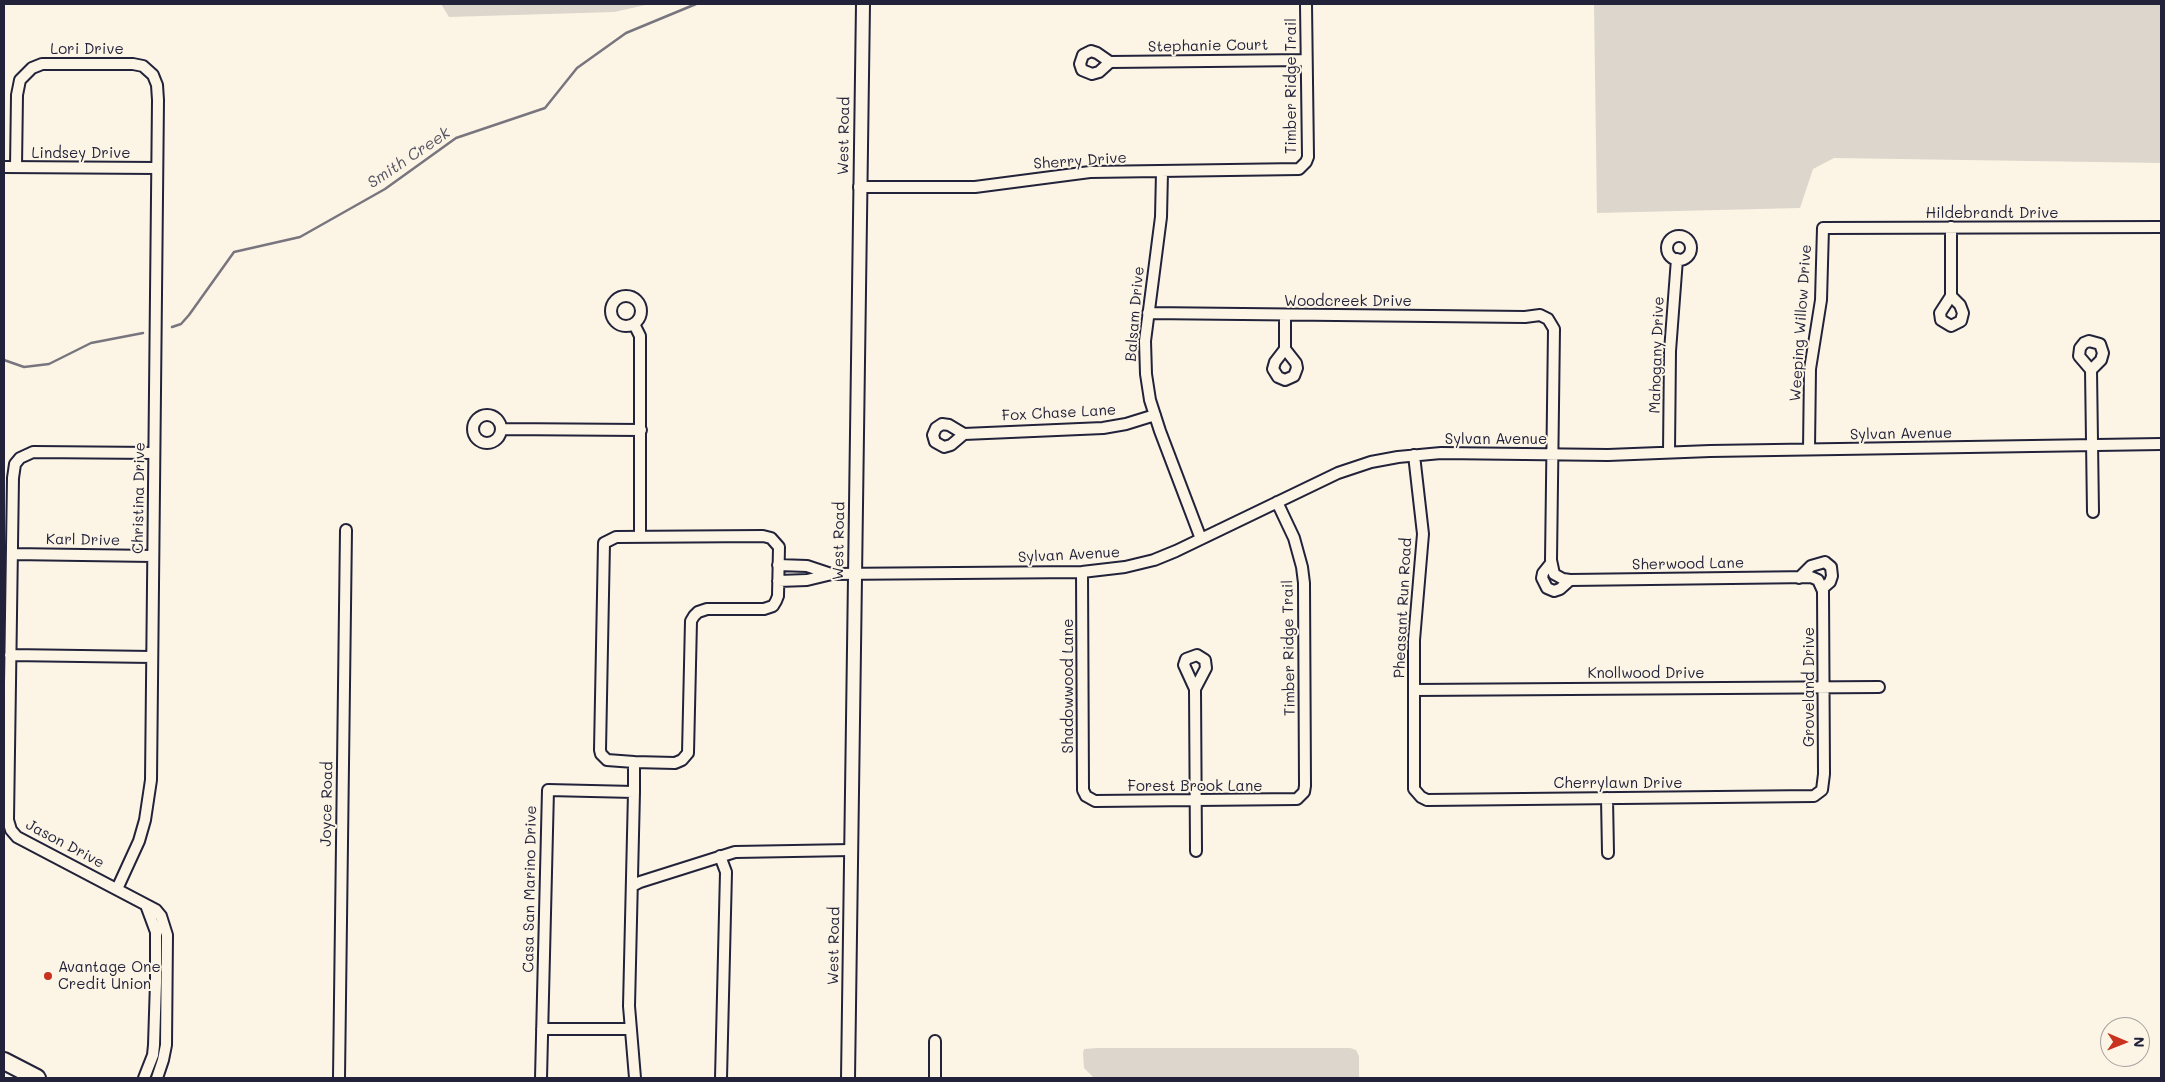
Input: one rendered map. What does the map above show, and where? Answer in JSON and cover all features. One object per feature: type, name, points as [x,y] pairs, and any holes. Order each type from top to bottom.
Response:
[{"type":"main road","points":[[4,1061],[37,1078]]},
{"type":"street","name":"West Road","points":[[848,1078],[862,4]]},
{"type":"street","name":"Timber Ridge Trail","points":[[1303,166],[1308,157],[1306,4]]},
{"type":"street","name":"Stephanie Court","points":[[1110,62],[1306,60]]},
{"type":"street","name":"Lori Drive","points":[[16,167],[18,95],[20,80],[26,72],[42,64],[133,64],[149,70]]},
{"type":"street","name":"Christina Drive","points":[[116,889],[124,877],[139,841],[149,800],[151,780],[157,85],[149,70]]},
{"type":"street","name":"Sherry Drive","points":[[859,187],[975,186],[1090,172],[1293,170],[1303,166]]},
{"type":"street","name":"Lindsey Drive","points":[[4,167],[157,168]]},
{"type":"street","name":"Balsam Drive","points":[[1162,172],[1161,220],[1145,341],[1146,374],[1155,415],[1201,540]]},
{"type":"street","points":[[1951,227],[1951,296]]},
{"type":"street","name":"Hildebrandt Drive","points":[[1823,228],[2161,227]]},
{"type":"street","name":"Weeping Willow Drive","points":[[1809,450],[1810,368],[1821,300],[1823,228]]},
{"type":"street","name":"Mahogany Drive","points":[[1669,452],[1670,351],[1677,259]]},
{"type":"street","name":"Woodcreek Drive","points":[[1148,313],[1540,316],[1548,319],[1554,329],[1552,454]]},
{"type":"street","points":[[1285,315],[1285,348]]},
{"type":"street","points":[[634,324],[640,336],[640,537]]},
{"type":"street","points":[[2091,370],[2093,512]]},
{"type":"street","name":"Fox Chase Lane","points":[[964,434],[1103,428],[1126,424],[1155,415]]},
{"type":"street","points":[[501,429],[640,430]]},
{"type":"street","name":"Sylvan Avenue","points":[[832,574],[1082,572],[1142,564],[1201,540],[1277,502],[1358,466],[1386,458],[1414,455],[1608,455],[1669,452],[2161,444]]},
{"type":"street","name":"Jason Drive","points":[[116,889],[17,837],[9,826],[13,471],[18,461],[25,455],[33,452],[154,453]]},
{"type":"street","points":[[1552,454],[1551,564],[1546,568],[1542,578],[1547,588],[1554,591],[1560,589],[1570,580]]},
{"type":"street","name":"Pheasant Run Road","points":[[1414,455],[1422,534],[1414,630],[1414,779],[1416,793]]},
{"type":"street","name":"Timber Ridge Trail","points":[[1277,502],[1294,538],[1302,567],[1304,583],[1305,786],[1301,797]]},
{"type":"street","name":"Joyce Road","points":[[340,1078],[346,530]]},
{"type":"street","points":[[640,537],[767,537],[774,540],[779,547],[778,596],[773,606],[769,608],[707,609],[695,614],[691,621],[688,753],[678,762],[607,760],[603,757],[600,750],[602,550],[604,542],[610,538],[640,537]]},
{"type":"street","name":"Karl Drive","points":[[12,554],[153,556]]},
{"type":"street","points":[[1799,578],[1811,566],[1825,562],[1831,567],[1832,576],[1830,582],[1821,585]]},
{"type":"street","name":"Sherwood Lane","points":[[1551,564],[1556,576],[1570,580],[1811,578],[1821,585]]},
{"type":"street","points":[[778,566],[807,566],[832,574]]},
{"type":"street","name":"Shadowwood Lane","points":[[1082,572],[1084,790],[1088,798]]},
{"type":"street","points":[[778,581],[807,580],[832,574]]},
{"type":"street","name":"Groveland Drive","points":[[1820,793],[1824,786],[1821,585]]},
{"type":"street","points":[[10,655],[152,657]]},
{"type":"street","name":"Knollwood Drive","points":[[1414,690],[1879,687]]},
{"type":"street","points":[[1195,689],[1196,851]]},
{"type":"street","points":[[634,762],[630,1029],[636,1078]]},
{"type":"street","name":"Casa San Marino Drive","points":[[541,1078],[548,790],[634,792]]},
{"type":"street","name":"Cherrylawn Drive","points":[[1416,793],[1427,800],[1814,796],[1820,793]]},
{"type":"street","name":"Forest Brook Lane","points":[[1088,798],[1095,801],[1291,801],[1301,797]]},
{"type":"street","points":[[1608,798],[1608,853]]},
{"type":"street","points":[[632,886],[720,856],[746,851],[852,850]]},
{"type":"street","points":[[720,856],[726,872],[721,1078]]},
{"type":"street","points":[[116,889],[156,910],[166,927],[166,1045],[158,1076],[146,1074],[154,1045],[156,932],[146,905]]},
{"type":"street","points":[[156,982],[166,982]]},
{"type":"street","points":[[542,1029],[630,1029]]},
{"type":"street","points":[[935,1041],[935,1078]]},
{"type":"shaded area","points":[[441,4],[650,4],[614,12],[449,17]]},
{"type":"shaded area","points":[[1594,4],[2161,4],[2161,163],[1834,158],[1813,169],[1800,208],[1597,213]]},
{"type":"shaded area","points":[[1350,1048],[1356,1050],[1359,1056],[1359,1078],[1094,1078],[1084,1068],[1083,1053],[1084,1049]]},
{"type":"waterway","name":"Smith Creek","points":[[172,327],[181,324],[189,315],[234,252],[300,237],[385,189],[456,138],[545,108],[577,68],[626,33],[696,4]]},
{"type":"waterway","name":"Smith Creek","points":[[4,360],[24,367],[49,364],[91,343],[143,333]]},
{"type":"place","name":"Avantage One Credit Union","points":[[48,976]]}]
